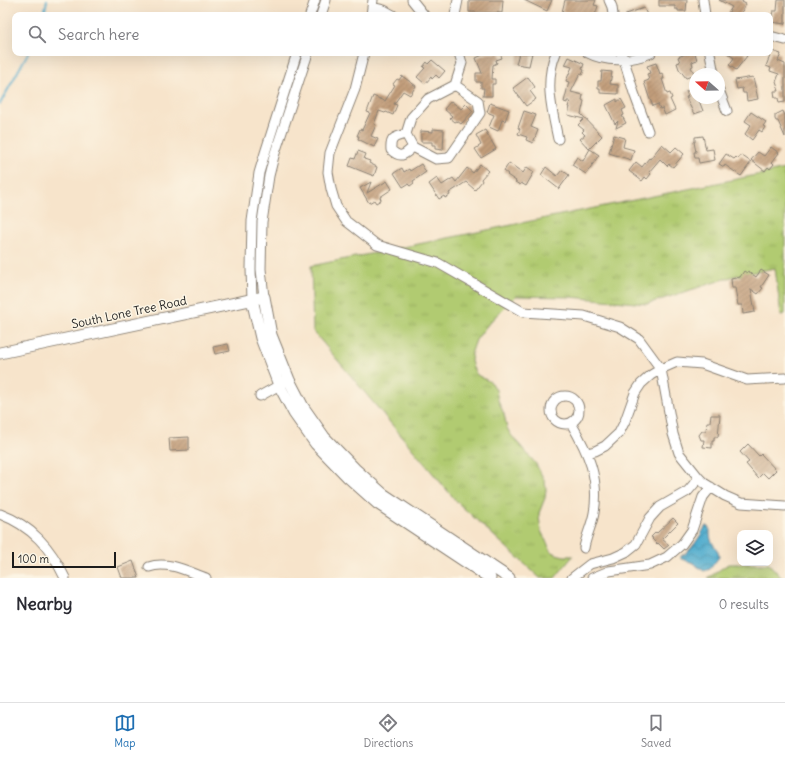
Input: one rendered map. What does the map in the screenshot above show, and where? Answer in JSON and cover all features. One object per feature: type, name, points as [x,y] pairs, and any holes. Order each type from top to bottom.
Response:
[{"type":"main road","name":"South Lone Tree Road","points":[[0,353],[264,297]]},
{"type":"main road","points":[[264,297],[272,335],[289,380],[303,407],[324,437],[355,469],[383,494],[509,578]]},
{"type":"main road","points":[[252,299],[261,338],[279,386],[294,413],[316,444],[348,477],[377,503],[490,578]]},
{"type":"street","points":[[311,12],[315,0]]},
{"type":"street","points":[[322,12],[326,0]]},
{"type":"street","points":[[412,0],[422,12]]},
{"type":"street","points":[[456,12],[458,0]]},
{"type":"street","points":[[609,0],[612,7],[612,12]]},
{"type":"street","points":[[704,0],[705,12]]},
{"type":"street","points":[[372,7],[388,12]]},
{"type":"street","points":[[773,37],[785,40]]},
{"type":"street","points":[[252,299],[251,269],[254,198],[264,152],[296,56]]},
{"type":"street","points":[[264,297],[261,269],[262,222],[269,176],[274,156],[307,56]]},
{"type":"street","points":[[363,56],[354,89],[330,153],[328,172],[336,206],[346,221],[377,245],[438,263],[523,312],[584,316],[620,327],[639,339],[661,369],[672,434],[680,453],[699,478],[725,496],[741,502],[785,506]]},
{"type":"street","points":[[455,85],[478,101],[480,113],[449,158],[436,159],[413,147],[406,134],[411,118],[428,99],[455,85],[462,63],[461,56]]},
{"type":"street","points":[[554,56],[552,61],[549,79],[550,104],[558,139]]},
{"type":"street","points":[[593,56],[605,58],[644,56]]},
{"type":"street","points":[[623,56],[634,93],[648,131]]},
{"type":"street","points":[[711,56],[713,68]]},
{"type":"street","points":[[724,104],[727,111]]},
{"type":"street","points":[[406,134],[394,137],[390,143],[391,150],[396,154],[402,155],[407,153],[413,147]]},
{"type":"street","points":[[587,453],[605,446],[619,433],[623,427],[632,398],[645,380],[661,369],[677,362],[702,364],[747,380],[785,378]]},
{"type":"street","points":[[260,396],[289,380]]},
{"type":"street","points":[[571,423],[587,453],[592,468],[596,489],[594,513],[584,548]]},
{"type":"street","points":[[572,578],[590,564],[613,558],[626,552],[636,544],[650,518],[660,507],[688,491],[699,478]]},
{"type":"street","points":[[592,578],[609,571],[650,565],[667,557],[682,544],[692,530],[703,497],[711,487]]},
{"type":"street","points":[[0,514],[20,524],[42,542],[59,564],[65,578]]},
{"type":"street","points":[[149,567],[155,565],[167,565],[206,578]]},
{"type":"green space","points":[[785,169],[785,314],[781,315],[775,268],[731,277],[647,304],[570,297],[516,296],[489,323],[476,340],[472,351],[471,361],[473,368],[477,375],[492,383],[496,390],[498,400],[504,414],[507,428],[511,435],[536,464],[545,482],[545,498],[539,513],[541,531],[551,551],[564,556],[573,556],[555,578],[540,578],[457,502],[313,331],[311,266]]},
{"type":"green space","points":[[728,564],[737,564],[737,566],[771,566],[782,578],[708,578]]},
{"type":"water","points":[[707,526],[710,530],[712,542],[719,557],[710,569],[704,571],[694,563],[681,559],[681,556],[691,548]]},
{"type":"building","points":[[469,0],[503,0],[502,12],[469,12]]},
{"type":"building","points":[[524,0],[552,0],[547,11]]},
{"type":"building","points":[[565,0],[596,0],[594,5],[598,6],[596,12],[562,12]]},
{"type":"building","points":[[659,0],[687,0],[686,11],[678,11],[678,9],[675,9],[675,6],[659,6]]},
{"type":"building","points":[[719,0],[743,0],[742,2],[746,4],[742,12],[729,12],[732,7]]},
{"type":"building","points":[[778,0],[785,0],[785,24],[773,22],[773,11],[777,11]]},
{"type":"building","points":[[644,8],[646,12],[632,12]]},
{"type":"building","points":[[773,51],[781,54],[778,61],[785,64],[785,102],[779,103],[778,98],[775,98],[774,91],[779,91],[776,82],[779,74],[770,71],[771,68],[766,66],[770,56],[773,56]]},
{"type":"building","points":[[480,56],[501,56],[502,58],[496,60],[497,63],[493,65],[492,79],[495,79],[495,84],[492,84],[492,96],[483,96],[484,88],[481,88],[481,82],[476,82],[476,73],[482,73],[476,58]]},
{"type":"building","points":[[518,56],[531,56],[529,66],[516,64]]},
{"type":"building","points":[[680,56],[696,56],[697,60],[692,62],[693,66],[689,68],[689,77],[686,78],[679,69],[677,63],[680,62],[678,57]]},
{"type":"building","points":[[731,56],[747,56],[736,70],[729,65],[734,58]]},
{"type":"building","points":[[569,57],[584,64],[582,75],[580,74],[571,92],[583,95],[582,100],[584,101],[581,114],[602,136],[589,149],[580,139],[585,135],[582,132],[584,130],[578,125],[584,119],[568,115],[570,101],[567,101],[567,103],[564,102],[569,82],[566,81],[572,67],[565,65]]},
{"type":"building","points":[[432,60],[445,71],[439,78],[436,75],[432,79],[431,77],[425,84],[417,77],[425,68],[423,67],[427,62],[428,64]]},
{"type":"building","points":[[656,63],[660,74],[662,73],[664,79],[662,79],[667,94],[670,93],[672,98],[670,99],[675,110],[665,115],[662,108],[660,109],[658,104],[653,106],[644,82],[649,80],[647,74],[650,73],[647,66]]},
{"type":"building","points":[[602,71],[612,72],[610,84],[618,85],[618,94],[600,93],[598,81],[601,81]]},
{"type":"building","points":[[402,76],[416,86],[410,95],[403,91],[394,104],[397,105],[393,115],[379,111],[374,124],[376,125],[371,136],[378,139],[374,147],[358,139],[359,136],[357,136],[360,129],[362,130],[370,113],[367,112],[373,96],[385,101],[395,85],[393,84]]},
{"type":"building","points":[[528,77],[535,87],[530,91],[536,99],[526,106],[513,88]]},
{"type":"building","points":[[753,77],[758,99],[747,101],[746,93],[743,93],[742,88],[737,89],[735,80]]},
{"type":"building","points":[[689,90],[689,103],[686,97],[688,97],[686,91]]},
{"type":"building","points":[[617,99],[617,102],[621,99],[626,108],[622,110],[624,115],[622,116],[626,123],[616,128],[618,121],[615,124],[606,105]]},
{"type":"building","points":[[451,101],[461,109],[466,104],[473,111],[461,124],[450,118],[452,116],[444,109]]},
{"type":"building","points":[[490,103],[509,110],[505,121],[502,120],[498,131],[489,127],[494,115],[487,112]]},
{"type":"building","points":[[689,104],[700,104],[703,111],[694,114]]},
{"type":"building","points":[[524,111],[536,115],[531,127],[538,130],[533,143],[526,140],[527,137],[518,134],[520,129],[518,128]]},
{"type":"building","points":[[783,111],[785,116],[785,137],[778,121],[775,119],[775,115]]},
{"type":"building","points":[[751,112],[766,122],[763,126],[765,127],[762,132],[759,130],[752,140],[745,134],[751,125],[745,121]]},
{"type":"building","points":[[433,129],[444,130],[443,150],[435,149],[435,145],[432,145],[432,142],[421,142],[421,131],[433,132]]},
{"type":"building","points":[[485,130],[496,149],[481,158],[475,149],[481,145],[476,135]]},
{"type":"building","points":[[614,135],[625,138],[623,147],[634,150],[631,160],[609,153]]},
{"type":"building","points":[[703,136],[706,150],[713,149],[715,160],[699,163],[698,158],[695,158],[694,152],[696,152],[694,142],[695,137]]},
{"type":"building","points":[[662,144],[671,152],[676,147],[684,154],[673,167],[669,164],[667,166],[660,159],[649,172],[651,174],[647,179],[645,177],[642,181],[629,171],[636,162],[642,167]]},
{"type":"building","points":[[771,147],[779,153],[772,162],[774,164],[770,169],[768,167],[765,171],[751,160],[758,152],[764,156]]},
{"type":"building","points":[[590,149],[599,155],[586,174],[572,165],[577,157],[583,161]]},
{"type":"building","points":[[358,151],[366,154],[364,159],[370,161],[369,163],[377,167],[374,176],[349,166],[352,158],[355,159]]},
{"type":"building","points":[[726,154],[734,159],[736,157],[738,159],[741,155],[751,162],[741,176],[725,165],[724,167],[719,164]]},
{"type":"building","points":[[509,163],[523,173],[527,167],[534,172],[526,186],[515,182],[516,181],[504,171]]},
{"type":"building","points":[[421,164],[426,172],[413,181],[414,183],[410,186],[408,184],[403,187],[394,173],[402,168],[404,172],[409,169],[410,171]]},
{"type":"building","points":[[480,164],[488,171],[481,179],[482,181],[475,190],[466,182],[449,193],[450,195],[439,199],[429,184],[437,178],[442,185],[453,178],[456,182],[467,168],[473,173]]},
{"type":"building","points":[[546,167],[557,176],[562,170],[569,175],[559,189],[541,175]]},
{"type":"building","points":[[387,181],[392,189],[380,197],[381,200],[376,203],[374,200],[369,203],[360,188],[371,182],[367,193]]},
{"type":"building","points":[[761,270],[769,275],[761,287],[763,288],[758,294],[751,289],[755,312],[743,314],[742,305],[738,305],[735,288],[732,288],[731,279],[740,277],[744,271],[747,273],[748,271],[756,277]]},
{"type":"building","points":[[228,344],[230,351],[215,354],[213,347]]},
{"type":"building","points":[[711,415],[720,415],[718,437],[714,437],[714,441],[712,441],[712,448],[703,447],[704,440],[701,440],[699,435],[702,431],[706,431],[707,422],[710,422]]},
{"type":"building","points":[[189,437],[189,450],[170,451],[169,438]]},
{"type":"building","points":[[748,444],[759,456],[761,454],[776,470],[768,478],[763,473],[758,478],[746,464],[749,462],[740,452]]},
{"type":"building","points":[[673,518],[678,523],[662,539],[669,545],[664,549],[651,537]]},
{"type":"building","points":[[133,561],[139,578],[122,578],[118,567]]},
{"type":"waterway","points":[[45,12],[47,0]]},
{"type":"waterway","points":[[0,104],[26,56]]}]
